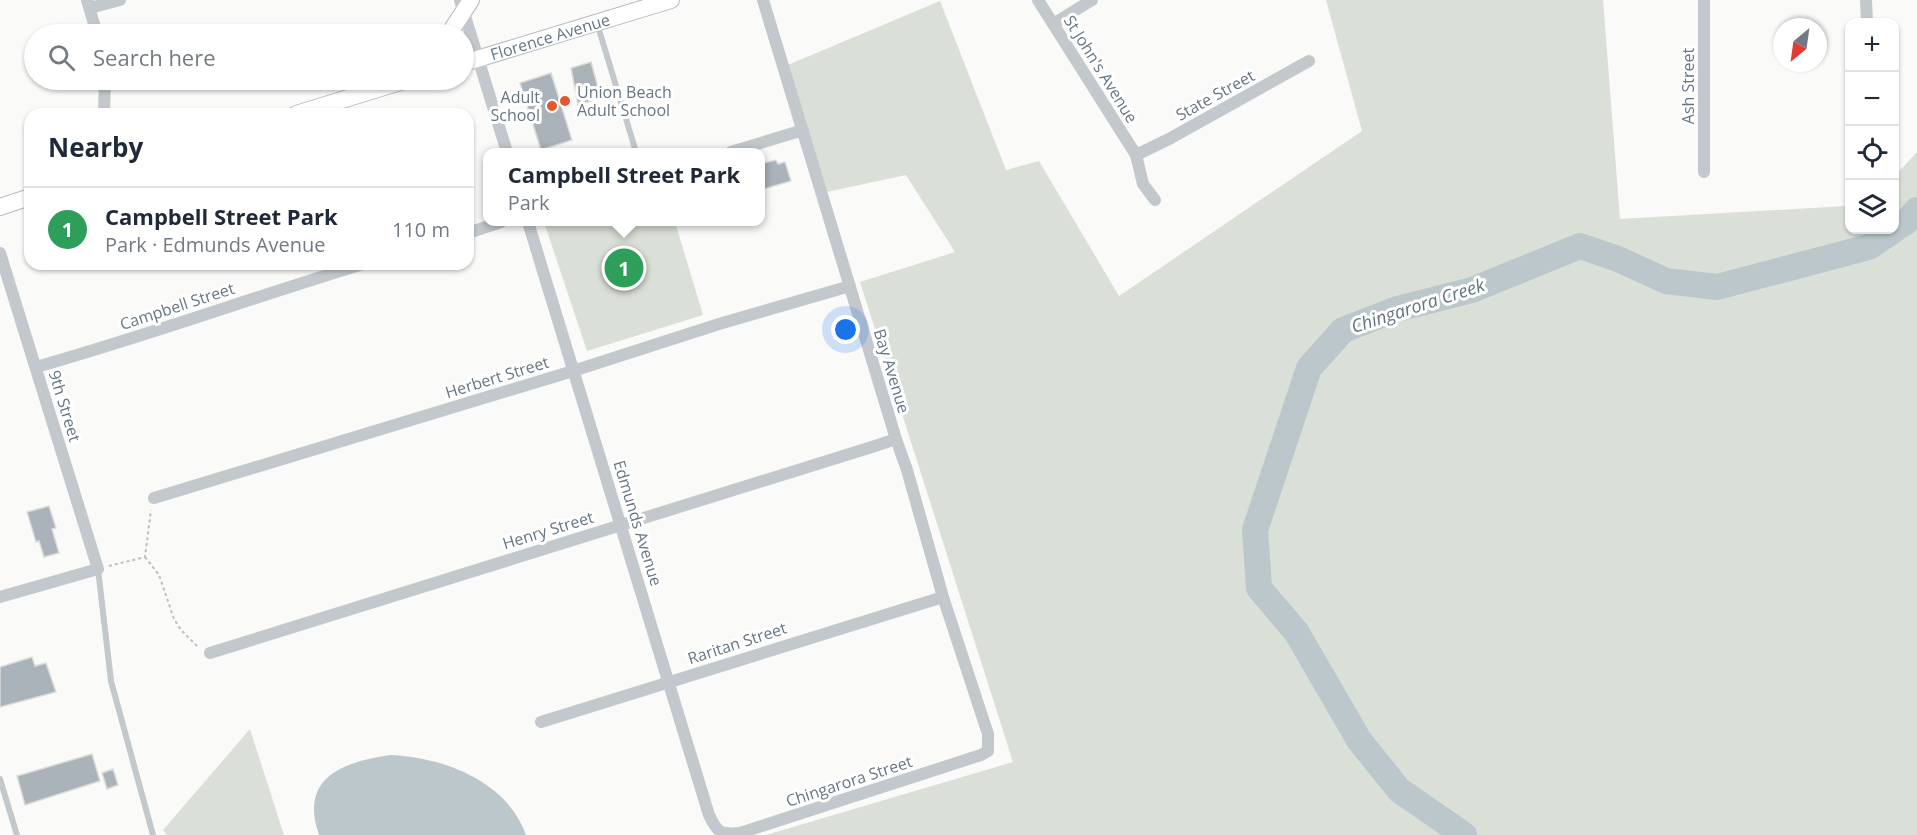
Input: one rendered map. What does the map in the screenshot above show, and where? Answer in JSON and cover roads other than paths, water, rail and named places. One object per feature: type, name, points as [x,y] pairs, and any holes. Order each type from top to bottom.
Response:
[{"type":"street","points":[[94,24],[89,4],[120,0]]},
{"type":"street","name":"Florence Avenue","points":[[474,59],[671,0]]},
{"type":"street","name":"Bay Avenue","points":[[763,0],[907,470],[943,597],[988,735],[988,751]]},
{"type":"street","name":"St John's Avenue","points":[[1038,0],[1136,155],[1143,184],[1155,200]]},
{"type":"street","points":[[1053,24],[1092,0]]},
{"type":"street","name":"Ash Street","points":[[1704,0],[1704,172]]},
{"type":"street","points":[[1866,0],[1866,18]]},
{"type":"street","points":[[454,24],[465,4]]},
{"type":"street","points":[[465,4],[467,24]]},
{"type":"street","name":"State Street","points":[[1136,155],[1309,62]]},
{"type":"street","points":[[474,68],[505,148]]},
{"type":"street","points":[[104,108],[105,90]]},
{"type":"street","points":[[316,108],[374,90]]},
{"type":"street","points":[[747,148],[803,130]]},
{"type":"street","points":[[0,207],[24,199]]},
{"type":"street","points":[[474,231],[489,226]]},
{"type":"street","name":"Edmunds Avenue","points":[[529,226],[709,815],[718,833]]},
{"type":"street","name":"9th Street","points":[[0,253],[98,569]]},
{"type":"street","name":"Campbell Street","points":[[36,367],[104,348],[178,322],[344,270]]},
{"type":"street","name":"Herbert Street","points":[[154,498],[573,371],[719,324],[850,286]]},
{"type":"street","name":"Henry Street","points":[[210,653],[896,439]]},
{"type":"street","points":[[0,597],[98,569]]},
{"type":"street","name":"Raritan Street","points":[[541,722],[943,597]]},
{"type":"street","name":"Chingarora Street","points":[[718,833],[734,834],[751,829],[988,751]]},
{"type":"lane","points":[[597,22],[635,148]]},
{"type":"lane","points":[[98,569],[111,681],[153,835]]},
{"type":"lane","points":[[0,779],[17,835]]},
{"type":"waterway","name":"Chingarora Creek","points":[[1899,226],[1917,210]]},
{"type":"waterway","name":"Chingarora Creek","points":[[1464,835],[1399,790],[1359,740],[1297,633],[1259,588],[1255,530],[1309,368],[1343,330],[1397,309],[1472,290],[1580,246],[1618,259],[1666,281],[1717,287],[1869,247],[1888,234]]},
{"type":"place","name":"Union Beach Adult School","points":[[565,101]]},
{"type":"place","name":"Adult School","points":[[552,106]]},
{"type":"place","name":"Campbell Street Park","points":[[624,268]]}]
